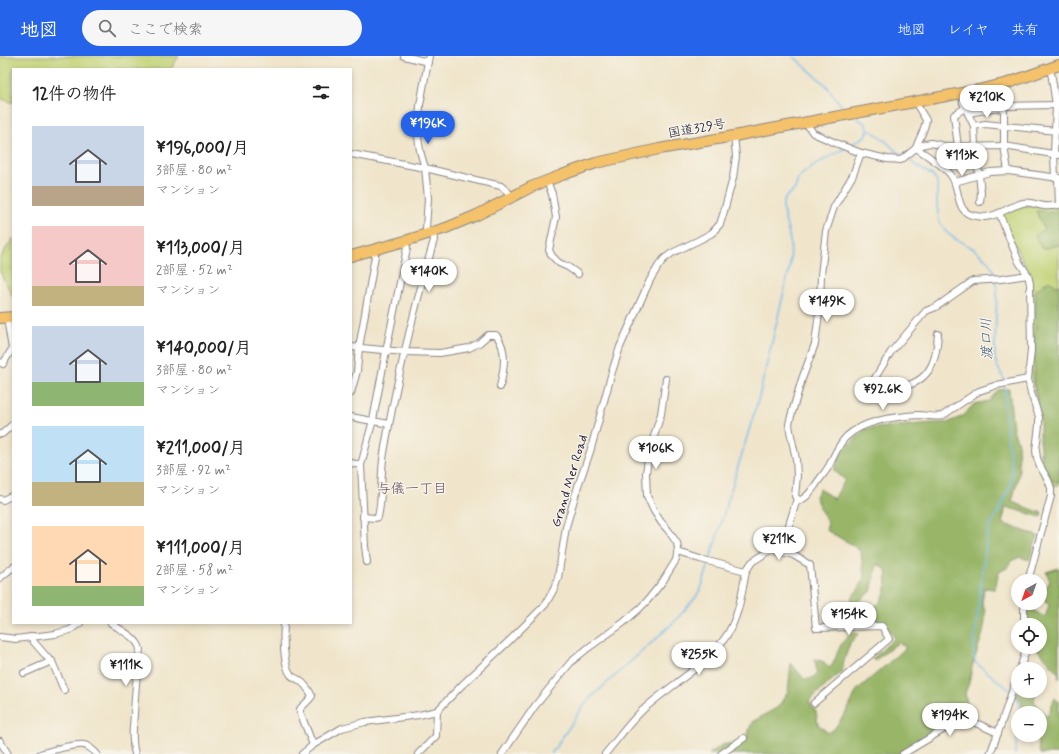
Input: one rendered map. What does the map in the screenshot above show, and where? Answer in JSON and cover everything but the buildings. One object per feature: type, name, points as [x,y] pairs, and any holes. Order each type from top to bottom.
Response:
[{"type":"highway","name":"国道329号","points":[[352,256],[430,234],[462,222],[547,180],[596,163],[659,149],[962,94],[1000,85],[1054,66]]},
{"type":"street","points":[[363,517],[378,517],[381,505],[383,456],[389,424],[404,352],[434,240],[426,228],[428,198],[425,168],[418,137],[420,105],[429,59],[404,56]]},
{"type":"street","points":[[916,148],[951,175],[955,182],[961,206],[966,212],[973,216],[985,217],[999,213],[1016,204],[1025,202],[1045,206],[1059,205],[1056,155],[1058,105],[1052,78],[1054,66]]},
{"type":"street","points":[[1000,85],[1004,107],[1004,146],[1008,171]]},
{"type":"street","points":[[962,94],[964,103],[974,126],[981,193],[980,202]]},
{"type":"street","points":[[915,102],[926,120],[916,148]]},
{"type":"street","points":[[958,147],[954,115],[967,110],[1058,105]]},
{"type":"street","points":[[806,123],[813,133],[861,153],[887,159],[901,160],[916,148],[924,144],[931,143],[958,147],[1004,146],[1056,155]]},
{"type":"street","points":[[974,126],[985,124],[1004,125],[1057,131]]},
{"type":"street","name":"Grand Mer Road","points":[[437,711],[462,685],[530,621],[545,605],[554,589],[558,578],[566,527],[590,452],[620,347],[650,280],[659,265],[672,253],[712,233],[720,224],[736,156],[734,136]]},
{"type":"street","points":[[605,754],[645,708],[707,657],[727,635],[733,624],[740,603],[746,571],[752,562],[780,544],[785,538],[797,499],[795,496],[797,476],[796,459],[790,431],[791,416],[802,379],[815,344],[820,305],[820,274],[826,231],[834,207],[853,175],[861,153]]},
{"type":"street","points":[[352,154],[425,168],[501,186],[512,197]]},
{"type":"street","points":[[955,182],[990,172],[1008,171],[1057,178]]},
{"type":"street","points":[[547,180],[552,194],[556,217],[549,250],[552,256],[559,263],[578,274]]},
{"type":"street","points":[[999,213],[1019,262],[1028,275],[1030,284],[1031,350],[1028,378],[1039,417],[1036,450],[1037,458],[1051,488],[1051,496],[1030,574]]},
{"type":"street","points":[[367,562],[363,517],[361,465],[373,420],[407,248],[405,241]]},
{"type":"street","points":[[352,389],[375,256],[374,250]]},
{"type":"street","points":[[938,334],[934,361],[922,378],[902,387],[889,388],[870,386],[891,352],[926,311],[936,307],[973,281],[1028,275]]},
{"type":"street","points":[[0,362],[3,364],[12,349],[7,318]]},
{"type":"street","points":[[352,348],[440,353],[469,348],[479,343],[488,335],[496,334],[504,351],[503,373],[500,386]]},
{"type":"street","points":[[797,499],[800,500],[806,497],[828,467],[835,452],[845,438],[856,429],[887,419],[919,415],[942,416],[979,391],[1008,382],[1028,378]]},
{"type":"street","points":[[502,754],[535,706],[571,662],[623,623],[647,601],[663,581],[676,560],[678,552],[677,543],[661,522],[647,496],[646,473],[649,452],[661,414],[666,380]]},
{"type":"street","points":[[352,417],[389,424]]},
{"type":"street","points":[[0,434],[2,434],[12,425]]},
{"type":"street","points":[[352,463],[361,465]]},
{"type":"street","points":[[0,499],[3,500],[12,496]]},
{"type":"street","points":[[771,549],[793,555],[810,565],[816,628],[882,626],[888,639],[814,703]]},
{"type":"street","points":[[678,552],[700,560],[746,571]]},
{"type":"street","points":[[0,578],[12,568]]},
{"type":"street","points":[[0,637],[16,639],[55,634],[70,630],[79,624]]},
{"type":"street","points":[[112,624],[132,637],[140,649],[135,689],[133,724],[133,745],[135,754]]},
{"type":"street","points":[[284,624],[283,634],[286,666],[291,676],[300,681],[309,689],[312,696],[310,700],[300,709],[300,712],[313,745]]},
{"type":"street","points":[[32,636],[33,641],[52,661],[64,690]]},
{"type":"street","points":[[24,673],[52,661]]},
{"type":"street","points":[[990,754],[1011,695]]},
{"type":"street","points":[[302,754],[313,745],[342,728],[365,722],[419,715],[437,711],[436,736],[418,754]]},
{"type":"street","points":[[903,754],[961,719],[967,719],[998,733]]},
{"type":"street","points":[[721,754],[744,738]]},
{"type":"street","points":[[0,741],[8,754]]},
{"type":"street","points":[[40,754],[77,745],[85,745],[97,754]]},
{"type":"green space","points":[[0,56],[179,56],[172,68],[12,68],[12,103],[0,98]]},
{"type":"green space","points":[[1015,205],[1053,206],[1059,209],[1059,485],[1053,485],[1040,460],[1041,418],[1031,378],[1032,345],[1030,274],[999,213]]},
{"type":"green space","points":[[1036,211],[1059,211],[1059,245],[1042,249],[1035,236],[1044,229]]},
{"type":"green space","points":[[12,240],[12,295],[0,272],[0,258]]},
{"type":"green space","points":[[1049,280],[1056,286],[1059,285],[1059,482],[1053,481],[1043,465],[1040,446],[1040,417],[1034,383],[1036,290]]},
{"type":"green space","points":[[1009,389],[1013,429],[1018,443],[1019,473],[1012,502],[1042,513],[1041,517],[1006,507],[1002,523],[1038,536],[1029,560],[1020,557],[1011,561],[1007,568],[999,572],[995,589],[984,588],[982,603],[985,611],[985,621],[983,633],[965,693],[967,703],[965,713],[927,738],[897,754],[709,754],[722,745],[746,740],[752,722],[778,707],[788,692],[791,663],[804,679],[811,679],[817,674],[815,659],[824,662],[830,668],[846,638],[855,631],[858,634],[850,643],[842,671],[809,701],[816,712],[818,724],[828,733],[834,729],[847,711],[857,690],[906,648],[899,642],[874,661],[872,659],[895,638],[887,628],[876,622],[872,612],[884,595],[887,578],[886,569],[877,564],[871,592],[857,605],[856,618],[848,623],[846,618],[852,597],[860,587],[864,577],[861,552],[851,544],[826,530],[828,523],[815,496],[820,489],[834,499],[845,480],[834,470],[841,453],[865,429],[947,423],[963,416],[974,404],[989,401],[998,390]]},
{"type":"green space","points":[[1059,568],[1059,674],[1042,654],[1047,654],[1047,618],[1027,618],[1027,610],[1032,610],[1045,617],[1049,605],[1047,603],[1047,586],[1050,581],[1046,572]]},
{"type":"green space","points":[[1019,698],[1035,698],[1034,701],[1038,706],[1022,706]]},
{"type":"green space","points":[[1055,698],[1059,703],[1059,754],[1040,754],[1037,742],[1047,742],[1047,717]]},
{"type":"waterway","name":"渡口川","points":[[793,56],[826,85],[845,111]]},
{"type":"waterway","name":"渡口川","points":[[856,118],[865,123],[867,128],[904,156]]},
{"type":"waterway","points":[[849,146],[864,137],[869,130]]},
{"type":"waterway","points":[[710,560],[759,397],[790,266],[790,242],[783,212],[783,203],[786,197],[795,189],[798,179],[802,174],[844,149]]},
{"type":"waterway","name":"渡口川","points":[[907,158],[933,176],[937,182],[939,221],[946,232],[974,249],[988,261],[995,277]]},
{"type":"waterway","name":"渡口川","points":[[995,281],[997,289],[995,358],[997,366],[1005,381]]},
{"type":"waterway","name":"渡口川","points":[[1005,385],[1005,411],[1012,478],[1009,489],[991,524],[987,536],[973,651],[976,663],[1011,691]]},
{"type":"waterway","points":[[551,754],[587,701],[676,620],[696,597],[702,586],[709,564]]},
{"type":"waterway","name":"渡口川","points":[[1017,698],[1019,706]]},
{"type":"waterway","name":"渡口川","points":[[1015,754],[1016,742]]},
{"type":"district","name":"与儀一丁目","points":[[412,489]]}]
